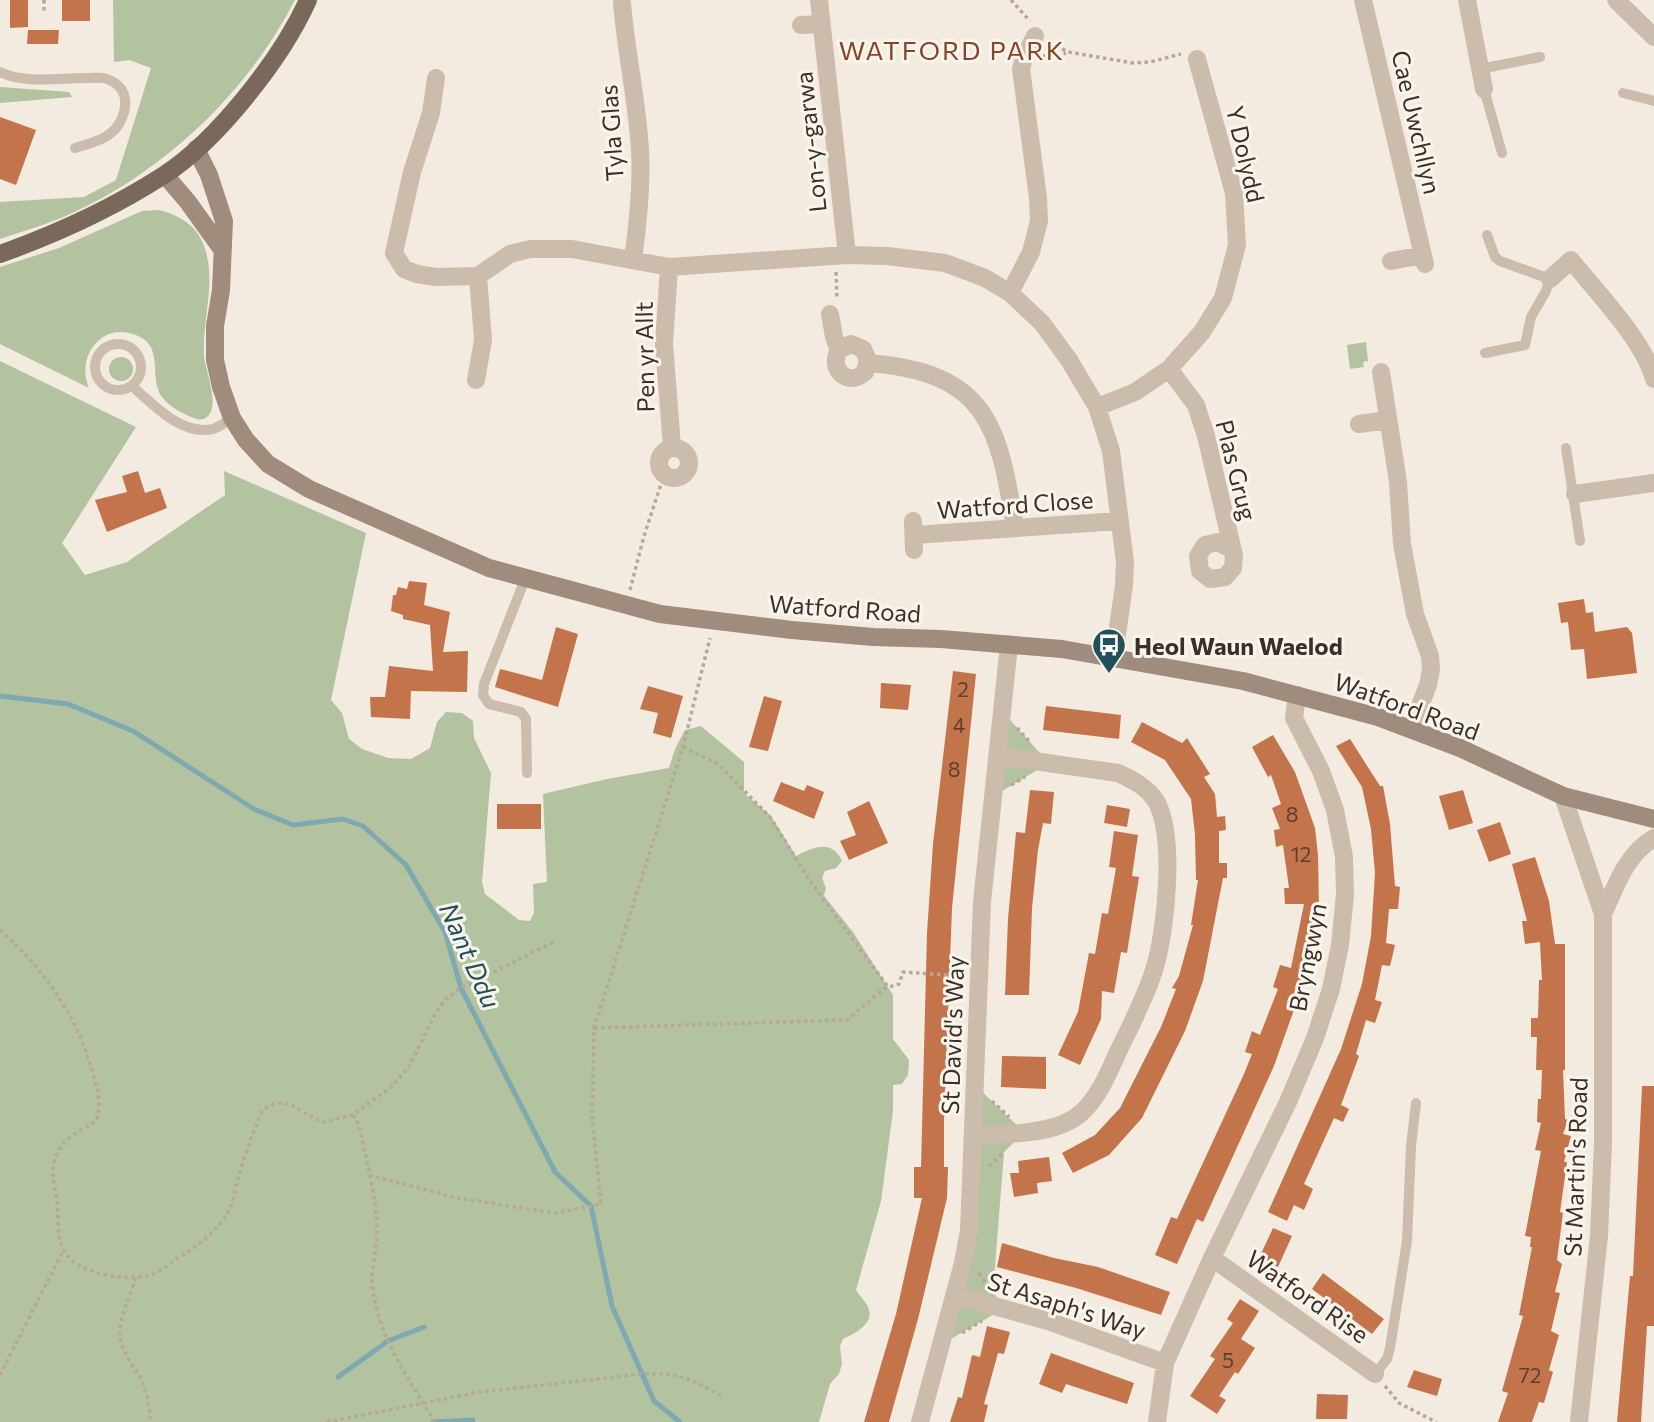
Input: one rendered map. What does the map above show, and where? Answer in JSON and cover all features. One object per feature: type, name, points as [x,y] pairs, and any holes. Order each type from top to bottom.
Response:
[{"type":"main road","points":[[0,254],[74,224],[165,175],[197,149],[274,61],[308,0]]},
{"type":"street","name":"Lon-y-garwa","points":[[819,0],[841,256]]},
{"type":"street","name":"Cae Uwchllyn","points":[[1363,0],[1424,259],[1391,261]]},
{"type":"street","points":[[1468,0],[1484,89]]},
{"type":"street","points":[[1616,0],[1654,37]]},
{"type":"street","name":"Tyla Glas","points":[[622,3],[640,150],[639,200],[632,259]]},
{"type":"street","points":[[800,25],[822,24]]},
{"type":"street","points":[[1010,293],[1031,251],[1039,221],[1021,69],[1015,55],[1040,35]]},
{"type":"street","name":"Y Dolydd","points":[[1097,407],[1135,392],[1169,369],[1202,332],[1223,298],[1237,245],[1234,193],[1197,59]]},
{"type":"street","points":[[436,78],[431,113],[412,172],[394,253],[404,268],[417,274],[478,276],[510,254],[530,248],[572,250],[669,267],[841,256],[887,256],[946,263],[985,278],[1010,293],[1042,323],[1069,360],[1097,407],[1111,452],[1125,562],[1114,656]]},
{"type":"street","name":"Watford Road","points":[[197,149],[209,175],[224,221],[221,290],[215,326],[215,360],[221,387],[232,418],[246,440],[268,464],[309,489],[489,568],[660,614],[860,636],[941,639],[1062,649],[1114,656],[1243,681],[1346,707],[1460,748],[1563,796],[1654,819]]},
{"type":"street","points":[[165,175],[221,247]]},
{"type":"street","points":[[1550,279],[1572,260],[1624,326],[1650,365],[1654,379]]},
{"type":"street","name":"Pen yr Allt","points":[[669,267],[664,344],[672,447]]},
{"type":"street","points":[[476,380],[483,340],[478,276]]},
{"type":"street","points":[[830,314],[839,350],[835,363],[841,375],[848,378],[860,376],[868,363],[867,354],[858,345],[845,346],[839,350]]},
{"type":"street","points":[[868,363],[915,368],[951,383],[971,400],[987,420],[1003,455],[1015,528]]},
{"type":"street","name":"Plas Grug","points":[[1169,369],[1196,405],[1206,436],[1231,549]]},
{"type":"street","points":[[1381,372],[1398,482],[1402,544],[1415,614],[1430,656],[1431,670],[1411,729]]},
{"type":"street","points":[[1359,424],[1388,419]]},
{"type":"street","name":"Pen yr Allt","points":[[672,447],[685,452],[689,466],[679,477],[664,475],[659,466],[658,461],[663,452],[672,447]]},
{"type":"street","points":[[1575,494],[1654,483]]},
{"type":"street","name":"Watford Close","points":[[914,535],[1119,521]]},
{"type":"street","name":"St David's Way","points":[[920,1422],[969,1230],[982,902],[1009,645]]},
{"type":"street","name":"Bryngwyn","points":[[1157,1422],[1165,1363],[1212,1258],[1288,1102],[1315,1038],[1331,989],[1340,945],[1345,894],[1344,857],[1335,810],[1321,771],[1294,718],[1297,695]]},
{"type":"street","points":[[973,1134],[1045,1130],[1065,1124],[1081,1113],[1094,1099],[1154,971],[1166,894],[1163,822],[1157,803],[1136,781],[1118,773],[999,756]]},
{"type":"street","name":"St Martin's Road","points":[[1563,796],[1603,914],[1603,1143],[1599,1236],[1579,1422]]},
{"type":"street","name":"St Martin's Road","points":[[1603,914],[1623,868],[1654,838]]},
{"type":"street","name":"Watford Rise","points":[[1212,1258],[1375,1374]]},
{"type":"street","name":"St Asaph's Way","points":[[954,1295],[1059,1324],[1165,1363]]},
{"type":"lane","points":[[1480,69],[1540,57]]},
{"type":"lane","points":[[0,72],[18,78],[106,79],[122,88],[125,94],[125,110],[118,127],[102,140],[75,148]]},
{"type":"lane","points":[[1484,89],[1502,153]]},
{"type":"lane","points":[[1623,93],[1654,101]]},
{"type":"lane","points":[[1485,354],[1525,345],[1531,317],[1550,279],[1500,261],[1495,257],[1487,235]]},
{"type":"lane","points":[[114,344],[129,346],[135,351],[141,365],[141,373],[132,386],[117,390],[102,384],[95,364],[102,351],[114,344]]},
{"type":"lane","points":[[132,386],[183,426],[199,430],[214,428],[232,418]]},
{"type":"lane","points":[[1566,448],[1580,541]]},
{"type":"lane","points":[[525,579],[484,684],[483,695],[489,704],[521,712],[526,719],[527,773]]},
{"type":"lane","points":[[1375,1374],[1387,1359],[1390,1348],[1407,1241],[1411,1146],[1416,1103]]},
{"type":"path","points":[[44,0],[44,14]]},
{"type":"path","points":[[1011,0],[1040,35],[1068,52],[1133,63],[1150,62],[1190,51],[1197,59]]},
{"type":"path","points":[[830,314],[838,305],[841,256]]},
{"type":"path","points":[[627,605],[643,536],[664,475]]},
{"type":"path","points":[[369,1175],[457,1198],[555,1213],[601,1204],[592,1117],[594,1028],[683,747],[714,622]]},
{"type":"path","points":[[683,747],[718,764],[770,817],[808,878],[888,987]]},
{"type":"path","points":[[0,930],[19,947],[51,985],[68,1012],[87,1049],[97,1086],[99,1106],[96,1121],[67,1139],[58,1151],[53,1166],[52,1180],[63,1251],[87,1270],[100,1275],[136,1278],[152,1275],[195,1247],[221,1222],[230,1208],[235,1185],[262,1111],[270,1104],[281,1102],[292,1105],[324,1122],[353,1115],[392,1086],[409,1067],[435,1014],[446,999],[461,988],[556,941]]},
{"type":"path","points":[[594,1028],[848,1020],[888,987],[899,984],[903,972],[978,977]]},
{"type":"path","points":[[353,1115],[359,1125],[377,1230],[372,1289],[376,1308],[384,1334],[435,1422]]},
{"type":"path","points":[[0,1375],[63,1251]]},
{"type":"path","points":[[136,1278],[123,1312],[120,1334],[123,1348],[143,1384],[150,1422]]},
{"type":"path","points":[[327,1422],[480,1392],[660,1373],[685,1377],[722,1396]]},
{"type":"path","points":[[1375,1374],[1399,1403],[1436,1422]]},
{"type":"green space","points":[[113,0],[295,0],[275,35],[226,100],[166,156],[132,180],[61,218],[0,239],[0,202],[84,197],[116,180],[151,68],[129,60],[114,62]]},
{"type":"green space","points":[[0,87],[69,92],[72,97],[0,103]]},
{"type":"green space","points":[[159,210],[189,224],[201,239],[206,253],[209,282],[204,355],[213,404],[206,418],[194,418],[168,404],[158,390],[155,361],[149,344],[129,333],[116,332],[106,335],[93,347],[85,367],[89,388],[0,344],[0,267],[59,248],[142,211]]},
{"type":"green space","points":[[1366,342],[1368,361],[1363,362],[1364,367],[1350,369],[1347,345]]},
{"type":"green space","points":[[121,357],[129,361],[133,369],[129,377],[121,381],[113,377],[109,369],[113,361]]},
{"type":"green space","points":[[0,361],[136,427],[62,543],[85,575],[127,562],[225,495],[224,471],[366,533],[331,700],[342,713],[349,739],[362,749],[388,758],[411,759],[430,748],[437,722],[446,712],[462,713],[473,721],[474,738],[491,773],[482,882],[485,894],[519,920],[530,921],[534,913],[533,884],[547,882],[543,794],[669,768],[685,730],[701,726],[744,762],[744,793],[771,816],[796,856],[822,847],[828,847],[838,854],[842,861],[836,868],[825,871],[822,878],[826,888],[824,896],[853,932],[893,995],[893,1039],[909,1060],[908,1075],[902,1084],[893,1085],[893,1111],[881,1201],[856,1290],[867,1305],[869,1317],[864,1326],[843,1339],[840,1346],[842,1364],[839,1374],[830,1384],[819,1422],[0,1422]]},
{"type":"green space","points":[[1003,712],[1049,763],[994,796]]},
{"type":"green space","points":[[975,1085],[1024,1132],[1004,1152],[993,1292],[1005,1308],[942,1344],[954,1295]]},
{"type":"building","points":[[10,0],[28,0],[28,27],[10,28]]},
{"type":"building","points":[[62,0],[90,0],[90,21],[62,21]]},
{"type":"building","points":[[28,30],[59,30],[58,44],[27,44]]},
{"type":"building","points":[[0,117],[36,130],[16,185],[0,179]]},
{"type":"building","points":[[138,471],[145,493],[160,488],[167,508],[107,532],[95,500],[127,492],[122,476]]},
{"type":"building","points":[[409,581],[427,583],[424,605],[450,612],[443,652],[468,651],[467,692],[411,691],[410,719],[371,717],[370,697],[385,697],[389,666],[433,671],[430,625],[403,619],[403,615],[391,611],[393,595],[396,595],[398,587],[407,589]]},
{"type":"building","points":[[1584,599],[1586,613],[1593,612],[1595,632],[1627,627],[1632,633],[1637,673],[1587,679],[1584,649],[1571,650],[1568,622],[1561,623],[1558,603]]},
{"type":"building","points":[[556,627],[578,634],[558,707],[495,687],[500,669],[542,680]]},
{"type":"building","points":[[953,671],[976,674],[952,908],[944,1121],[944,1167],[948,1167],[947,1198],[918,1319],[889,1422],[864,1422],[896,1314],[922,1198],[914,1198],[914,1167],[921,1167],[927,933],[933,844]]},
{"type":"building","points":[[881,683],[911,685],[908,710],[880,708]]},
{"type":"building","points":[[648,686],[683,696],[671,738],[653,733],[658,713],[640,709]]},
{"type":"building","points":[[764,696],[782,701],[768,751],[749,747]]},
{"type":"building","points":[[1046,706],[1121,715],[1119,739],[1043,730]]},
{"type":"building","points":[[1142,722],[1182,743],[1187,738],[1210,774],[1204,777],[1215,794],[1217,817],[1225,816],[1226,830],[1219,831],[1219,863],[1227,863],[1227,878],[1223,878],[1203,981],[1185,1031],[1142,1118],[1109,1155],[1073,1173],[1062,1153],[1095,1135],[1120,1108],[1161,1027],[1176,989],[1172,988],[1179,976],[1193,925],[1198,880],[1191,799],[1165,760],[1131,742]]},
{"type":"building","points":[[1273,735],[1295,772],[1315,828],[1319,908],[1306,976],[1274,1066],[1203,1222],[1197,1219],[1177,1264],[1155,1255],[1171,1217],[1177,1219],[1244,1074],[1252,1054],[1245,1052],[1252,1031],[1260,1035],[1278,989],[1273,987],[1280,965],[1291,968],[1304,904],[1285,904],[1284,888],[1289,888],[1283,845],[1276,847],[1274,830],[1280,829],[1272,808],[1281,804],[1271,775],[1268,777],[1252,747]]},
{"type":"building","points":[[1350,739],[1380,786],[1383,786],[1390,824],[1395,886],[1400,887],[1398,909],[1389,909],[1386,943],[1395,945],[1390,966],[1382,965],[1375,1000],[1382,1002],[1375,1023],[1366,1020],[1356,1054],[1359,1056],[1341,1105],[1349,1109],[1343,1122],[1334,1118],[1304,1184],[1313,1189],[1304,1210],[1294,1205],[1287,1221],[1268,1212],[1341,1049],[1362,984],[1371,936],[1375,873],[1371,829],[1362,787],[1336,746]]},
{"type":"building","points":[[781,782],[804,791],[807,785],[824,792],[814,819],[773,801]]},
{"type":"building","points":[[1030,790],[1054,792],[1051,824],[1043,823],[1038,850],[1032,908],[1029,995],[1005,995],[1008,919],[1016,832],[1025,833]]},
{"type":"building","points":[[1463,790],[1473,823],[1449,830],[1439,796]]},
{"type":"building","points":[[869,801],[888,843],[849,860],[840,841],[856,835],[847,812]]},
{"type":"building","points":[[497,804],[541,804],[541,829],[497,829]]},
{"type":"building","points":[[1107,805],[1130,809],[1127,827],[1104,823]]},
{"type":"building","points":[[1500,822],[1511,854],[1489,862],[1477,830]]},
{"type":"building","points":[[1114,831],[1138,835],[1132,876],[1139,877],[1127,953],[1121,952],[1114,993],[1102,991],[1101,1019],[1080,1065],[1058,1055],[1078,1012],[1089,953],[1095,954],[1102,913],[1108,914],[1116,868],[1109,867]]},
{"type":"building","points":[[1535,857],[1549,901],[1555,944],[1565,944],[1563,1070],[1565,1119],[1568,1120],[1563,1134],[1571,1136],[1564,1162],[1567,1162],[1560,1212],[1563,1213],[1557,1260],[1562,1264],[1555,1292],[1560,1293],[1551,1331],[1559,1335],[1549,1370],[1553,1372],[1544,1403],[1539,1402],[1532,1422],[1498,1422],[1508,1393],[1502,1391],[1523,1316],[1519,1315],[1532,1247],[1531,1237],[1525,1236],[1541,1151],[1535,1150],[1541,1123],[1537,1122],[1542,1070],[1536,1070],[1537,1037],[1531,1037],[1531,1018],[1538,1018],[1539,980],[1542,980],[1540,942],[1525,944],[1522,921],[1527,921],[1512,864]]},
{"type":"building","points":[[1002,1056],[1046,1057],[1046,1089],[1001,1087]]},
{"type":"building","points":[[1642,1086],[1654,1086],[1654,1326],[1647,1326],[1641,1422],[1617,1422],[1630,1276],[1633,1276]]},
{"type":"building","points":[[1049,1157],[1052,1181],[1037,1183],[1038,1193],[1014,1197],[1010,1173],[1019,1173],[1018,1161]]},
{"type":"building","points":[[1273,1228],[1292,1236],[1278,1267],[1259,1258]]},
{"type":"building","points":[[1002,1243],[1098,1267],[1170,1292],[1161,1315],[997,1267]]},
{"type":"building","points":[[1323,1273],[1384,1319],[1372,1334],[1312,1289]]},
{"type":"building","points":[[1240,1299],[1259,1311],[1241,1339],[1255,1348],[1219,1396],[1226,1400],[1217,1414],[1190,1396],[1215,1359],[1210,1356],[1233,1323],[1227,1319]]},
{"type":"building","points":[[987,1326],[1010,1332],[1004,1354],[998,1353],[984,1404],[988,1405],[984,1422],[950,1422],[958,1397],[962,1398],[972,1355],[980,1357]]},
{"type":"building","points":[[1051,1353],[1134,1383],[1127,1404],[1066,1384],[1062,1393],[1039,1384]]},
{"type":"building","points":[[1414,1370],[1442,1379],[1437,1396],[1407,1387]]},
{"type":"building","points":[[1317,1394],[1348,1395],[1347,1419],[1316,1419]]},
{"type":"waterway","name":"Nant Ddu","points":[[0,696],[68,704],[133,731],[254,809],[293,825],[343,819],[363,826],[406,865],[445,932],[461,988],[555,1172],[591,1206],[612,1306],[654,1401],[680,1422]]},
{"type":"waterway","points":[[338,1377],[388,1341],[424,1327]]},
{"type":"waterway","points":[[433,1422],[473,1420]]},
{"type":"place","name":"Heol Waun Waelod","points":[[1109,675]]},
{"type":"district","name":"WATFORD PARK","points":[[952,49]]}]
